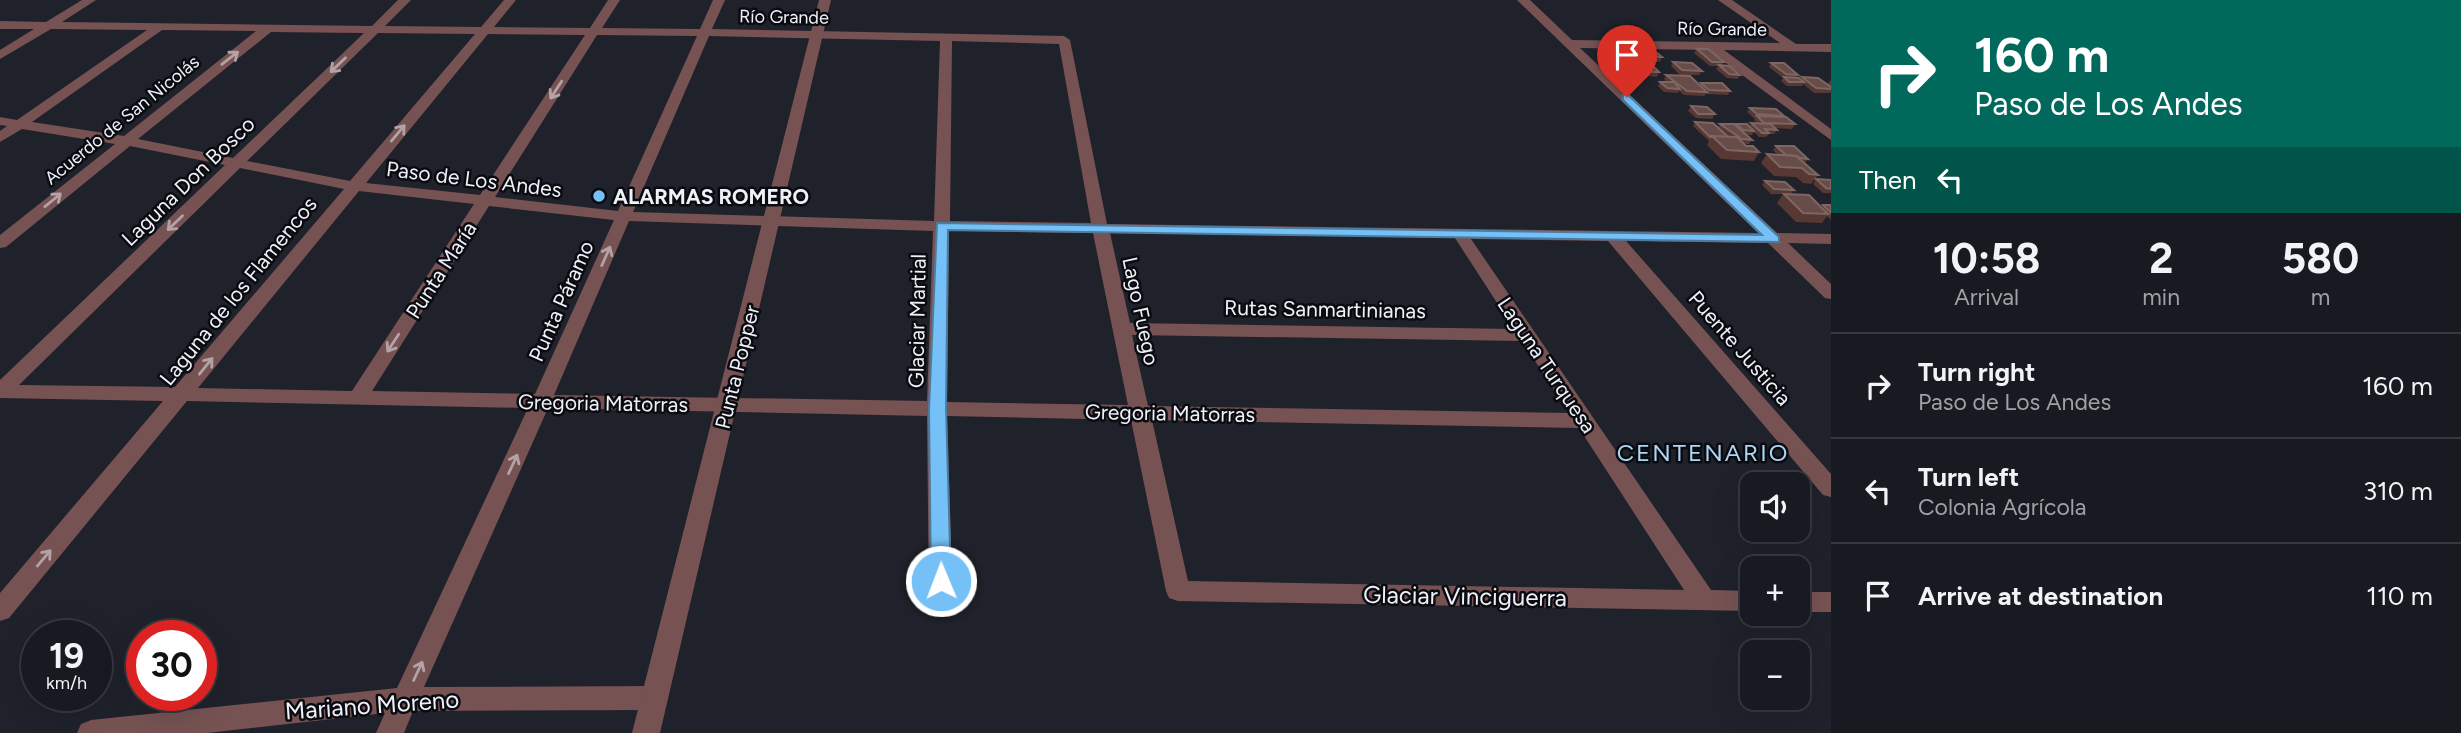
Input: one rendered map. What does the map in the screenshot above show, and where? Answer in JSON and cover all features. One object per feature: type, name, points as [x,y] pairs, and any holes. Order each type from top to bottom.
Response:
[{"type":"street","points":[[0,55],[90,0]]},
{"type":"street","name":"Laguna Don Bosco","points":[[0,391],[405,0]]},
{"type":"street","name":"Laguna de los Flamencos","points":[[0,611],[510,0]]},
{"type":"street","name":"Punta María","points":[[358,398],[614,0]]},
{"type":"street","name":"Punta Páramo","points":[[390,733],[541,402],[719,0]]},
{"type":"street","name":"Punta Popper","points":[[646,733],[825,0]]},
{"type":"street","points":[[1523,0],[1572,44],[1831,295]]},
{"type":"street","points":[[1724,0],[1793,47]]},
{"type":"street","name":"Río Grande","points":[[0,25],[816,34],[1064,40]]},
{"type":"street","points":[[0,138],[159,27]]},
{"type":"street","name":"Acuerdo de San Nicolás","points":[[0,243],[268,28]]},
{"type":"street","name":"Glaciar Martial","points":[[941,606],[937,409],[946,38]]},
{"type":"street","name":"Lago Fuego","points":[[1064,40],[1100,227],[1178,590]]},
{"type":"street","name":"Río Grande","points":[[1572,44],[1831,48]]},
{"type":"street","points":[[1712,47],[1831,136]]},
{"type":"street","name":"Paso de Los Andes","points":[[0,121],[126,141],[354,186],[624,216],[942,226],[1831,239]]},
{"type":"street","name":"Laguna Turquesa","points":[[1460,234],[1705,601]]},
{"type":"street","name":"Puente Justicia","points":[[1614,237],[1831,489]]},
{"type":"street","name":"Rutas Sanmartinianas","points":[[1122,329],[1527,335]]},
{"type":"street","name":"Gregoria Matorras","points":[[0,391],[1585,421]]},
{"type":"street","name":"Glaciar Vinciguerra","points":[[1178,590],[1740,601]]},
{"type":"street","points":[[1810,602],[1831,602]]},
{"type":"street","name":"Mariano Moreno","points":[[91,733],[405,699],[655,698]]},
{"type":"building","points":[[1697,49],[1708,49],[1724,62],[1712,62]]},
{"type":"building","points":[[1645,52],[1657,53],[1662,57],[1650,57]]},
{"type":"building","points":[[1635,57],[1656,57],[1656,61],[1635,60]]},
{"type":"building","points":[[1620,61],[1635,61],[1639,66],[1624,65]]},
{"type":"building","points":[[1638,62],[1649,62],[1659,72],[1649,72]]},
{"type":"building","points":[[1673,62],[1692,63],[1702,71],[1682,70]]},
{"type":"building","points":[[1771,63],[1784,63],[1798,75],[1786,74]]},
{"type":"building","points":[[1719,65],[1729,66],[1740,75],[1729,74]]},
{"type":"building","points":[[1666,75],[1690,76],[1707,92],[1687,91]]},
{"type":"building","points":[[1784,77],[1799,78],[1804,82],[1789,82]]},
{"type":"building","points":[[1802,77],[1818,78],[1831,89],[1816,88]]},
{"type":"building","points":[[1660,82],[1674,82],[1680,89],[1667,88]]},
{"type":"building","points":[[1701,83],[1722,83],[1730,91],[1709,90]]},
{"type":"building","points":[[1691,106],[1707,107],[1715,114],[1698,114]]},
{"type":"building","points":[[1750,108],[1776,109],[1784,116],[1757,114]]},
{"type":"building","points":[[1757,116],[1786,117],[1795,124],[1764,123]]},
{"type":"building","points":[[1695,122],[1713,123],[1728,137],[1710,137]]},
{"type":"building","points":[[1751,123],[1771,124],[1777,130],[1765,129],[1769,133],[1762,133]]},
{"type":"building","points":[[1720,124],[1734,124],[1752,140],[1742,139]]},
{"type":"building","points":[[1736,124],[1747,124],[1754,131],[1743,130]]},
{"type":"building","points":[[1712,136],[1737,137],[1746,146],[1753,146],[1759,152],[1727,150]]},
{"type":"building","points":[[1776,146],[1794,146],[1808,159],[1786,155]]},
{"type":"building","points":[[1767,154],[1796,156],[1818,175],[1809,174],[1802,168],[1780,167]]},
{"type":"building","points":[[1816,179],[1831,180],[1831,189],[1826,188]]},
{"type":"building","points":[[1765,181],[1785,182],[1794,190],[1774,189]]},
{"type":"building","points":[[1784,194],[1809,195],[1828,214],[1803,213]]},
{"type":"building","points":[[1823,205],[1831,205],[1831,213]]},
{"type":"place","name":"ALARMAS ROMERO","points":[[599,196]]},
{"type":"district","name":"CENTENARIO","points":[[1703,452]]},
{"type":"route","points":[[941,581],[937,409],[942,226],[1774,240],[1627,97]]}]
